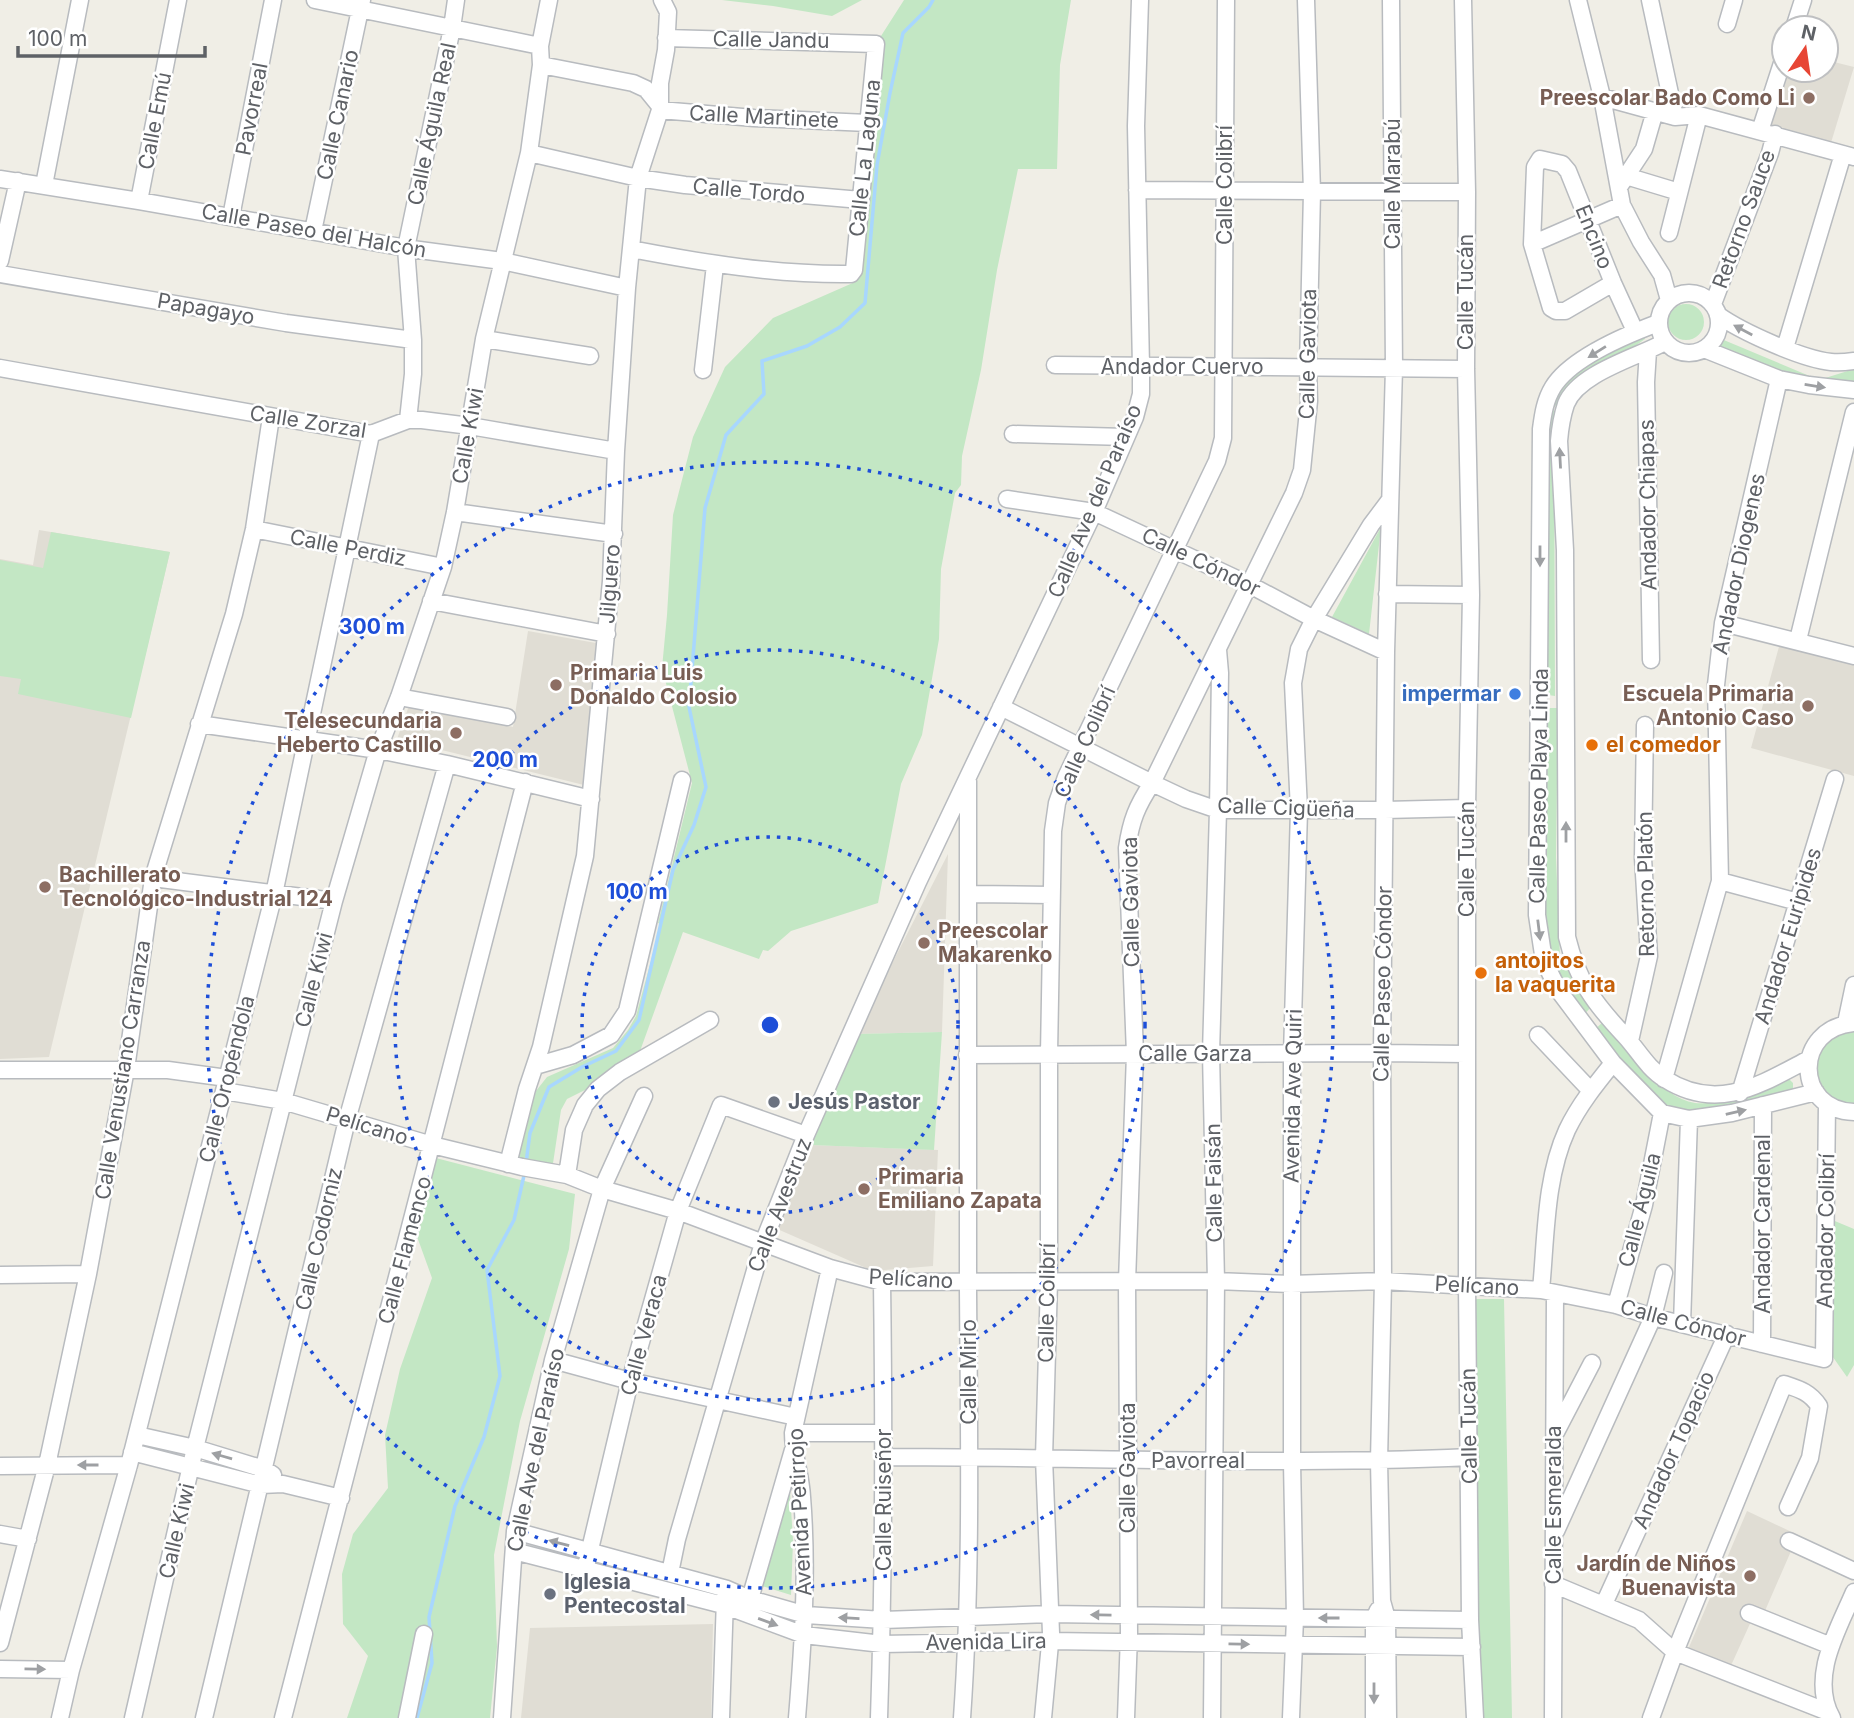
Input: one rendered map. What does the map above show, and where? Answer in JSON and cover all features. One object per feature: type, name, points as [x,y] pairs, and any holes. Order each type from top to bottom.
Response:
[{"type":"street","points":[[44,185],[79,0]]},
{"type":"street","name":"Calle Emú","points":[[139,201],[178,0]]},
{"type":"street","name":"Pavorreal","points":[[231,217],[273,0]]},
{"type":"street","points":[[315,0],[361,4],[452,28],[540,46]]},
{"type":"street","name":"Calle Águila Real","points":[[408,420],[413,374],[413,340],[405,248],[456,0]]},
{"type":"street","name":"Calle Kiwi","points":[[133,1718],[195,1448],[334,901],[378,750],[443,567],[484,339],[529,153],[541,65],[540,46],[549,0]]},
{"type":"street","name":"Jilguero","points":[[515,1166],[535,1066],[585,856],[607,634],[627,288],[638,178],[659,107],[668,12],[662,0]]},
{"type":"street","name":"Calle Ave del Paraíso","points":[[968,775],[1094,512],[1141,394],[1136,126],[1140,0]]},
{"type":"street","name":"Calle Colibrí","points":[[1044,1718],[1050,1641],[1044,1458],[1049,1281],[1053,831],[1057,803],[1066,777],[1217,461],[1223,438],[1226,0]]},
{"type":"street","name":"Calle Gaviota","points":[[1126,1718],[1129,1642],[1127,1282],[1135,1054],[1127,848],[1130,821],[1152,783],[1250,585],[1294,493],[1302,470],[1309,401],[1312,192],[1306,0]]},
{"type":"street","name":"Calle Marabú","points":[[1391,0],[1394,368]]},
{"type":"street","name":"Calle Tucán","points":[[1464,0],[1466,369],[1471,595],[1467,808],[1467,1285],[1470,1620],[1475,1718]]},
{"type":"street","points":[[1578,0],[1623,181],[1622,205],[1662,275],[1669,300]]},
{"type":"street","points":[[1650,0],[1675,117]]},
{"type":"street","points":[[1727,24],[1734,0]]},
{"type":"street","name":"Calle Canario","points":[[313,231],[361,4]]},
{"type":"street","points":[[627,82],[642,81],[658,68],[666,44]]},
{"type":"street","name":"Calle Jandu","points":[[666,44],[876,44]]},
{"type":"street","name":"Calle La Laguna","points":[[715,265],[803,275],[854,272],[876,44]]},
{"type":"street","name":"Calle Martinete","points":[[541,65],[627,82],[646,89],[659,107],[754,118],[868,122]]},
{"type":"street","name":"Retorno Sauce","points":[[1715,309],[1770,153],[1767,132],[1778,84]]},
{"type":"street","points":[[1602,97],[1675,117],[1699,116],[1767,132],[1848,156],[1785,348]]},
{"type":"street","points":[[1623,181],[1644,149],[1655,111]]},
{"type":"street","points":[[1669,233],[1699,116]]},
{"type":"street","name":"Calle Tordo","points":[[529,153],[638,178],[685,185],[860,200]]},
{"type":"street","name":"Encino","points":[[1532,244],[1535,167],[1540,159],[1562,164],[1568,171],[1612,283],[1636,331]]},
{"type":"street","name":"Calle Paseo del Halcón","points":[[0,178],[405,248],[502,261],[627,288]]},
{"type":"street","points":[[0,261],[18,181]]},
{"type":"street","points":[[1623,181],[1679,192]]},
{"type":"street","points":[[1137,190],[1467,192]]},
{"type":"street","points":[[1612,283],[1565,311],[1556,312],[1548,301],[1532,244],[1622,205]]},
{"type":"street","points":[[631,249],[715,265],[703,370]]},
{"type":"street","name":"Papagayo","points":[[0,274],[286,323],[396,340],[413,340]]},
{"type":"street","points":[[1662,275],[1704,297],[1715,309],[1753,335],[1831,362],[1854,361]]},
{"type":"street","points":[[1693,293],[1680,294],[1669,300],[1661,310],[1658,323],[1660,333],[1665,342],[1676,350],[1690,353],[1704,349],[1717,334],[1715,309]]},
{"type":"street","name":"Calle Paseo Playa Linda","points":[[1658,323],[1593,353],[1554,385],[1544,408],[1541,443],[1537,915],[1544,961],[1559,991],[1613,1063],[1662,1114]]},
{"type":"street","points":[[484,339],[590,356]]},
{"type":"street","name":"Calle Paseo Playa Linda","points":[[1665,342],[1583,382],[1566,404],[1559,441],[1565,550],[1567,937],[1574,965],[1602,1012],[1664,1079],[1705,1095],[1740,1093],[1809,1059]]},
{"type":"street","points":[[1704,349],[1779,379],[1854,390]]},
{"type":"street","name":"Andador Chiapas","points":[[1648,351],[1646,382],[1651,660]]},
{"type":"street","name":"Andador Cuervo","points":[[1055,365],[1466,369]]},
{"type":"street","name":"Calle Zorzal","points":[[0,368],[371,433],[389,429],[408,420],[470,426],[616,452]]},
{"type":"street","name":"Calle Paseo Cóndor","points":[[1374,1718],[1382,1601],[1382,1053],[1387,594],[1394,368]]},
{"type":"street","name":"Andador Diogenes","points":[[1664,1079],[1720,881],[1716,685],[1723,622],[1779,379]]},
{"type":"street","points":[[1798,640],[1854,412]]},
{"type":"street","name":"Calle Venustiano Carranza","points":[[0,1643],[5,1607],[28,1539],[47,1465],[88,1274],[126,1069],[153,878],[234,614],[254,529],[271,417]]},
{"type":"street","name":"Calle Oropéndola","points":[[60,1718],[137,1435],[274,894],[371,433]]},
{"type":"street","points":[[1013,434],[1126,437]]},
{"type":"street","name":"Calle Cóndor","points":[[1007,499],[1094,512],[1386,652]]},
{"type":"street","name":"Avenida Ave Quiri","points":[[1291,1718],[1295,1618],[1291,1284],[1292,1055],[1299,810],[1293,683],[1299,649],[1314,619],[1371,525],[1389,501]]},
{"type":"street","points":[[455,512],[614,534]]},
{"type":"street","name":"Calle Perdiz","points":[[254,529],[443,567]]},
{"type":"street","points":[[1387,594],[1471,595]]},
{"type":"street","points":[[431,601],[607,634]]},
{"type":"street","points":[[1723,622],[1854,656]]},
{"type":"street","name":"Calle Faisán","points":[[1212,1718],[1216,1281],[1211,1053],[1218,810],[1218,649]]},
{"type":"street","points":[[399,697],[507,717]]},
{"type":"street","points":[[1540,702],[1566,702]]},
{"type":"street","name":"Calle Cigüeña","points":[[1001,707],[1152,783],[1218,810],[1467,808]]},
{"type":"street","points":[[199,724],[378,750],[592,799]]},
{"type":"street","name":"Retorno Platón","points":[[1630,1041],[1649,956],[1643,858],[1645,724]]},
{"type":"street","name":"Calle Codorniz","points":[[204,1718],[347,1120],[447,764]]},
{"type":"street","name":"Calle Mirlo","points":[[962,1718],[967,1642],[969,1457],[968,775]]},
{"type":"street","name":"Calle Avestruz","points":[[670,1573],[677,1539],[763,1243],[806,1135],[968,775]]},
{"type":"street","name":"Andador Euripides","points":[[1740,1093],[1835,779]]},
{"type":"street","points":[[535,1066],[573,1055],[611,1035],[627,1011],[682,780]]},
{"type":"street","name":"Calle Flamenco","points":[[283,1718],[525,782]]},
{"type":"street","points":[[153,878],[334,901]]},
{"type":"street","points":[[1720,881],[1798,902]]},
{"type":"street","points":[[968,894],[1051,895]]},
{"type":"street","points":[[1809,1059],[1818,1040],[1836,1026],[1850,1023],[1854,985]]},
{"type":"street","points":[[1584,1027],[1602,1012]]},
{"type":"street","points":[[567,1175],[574,1130],[585,1105],[598,1089],[620,1072],[710,1020]]},
{"type":"street","points":[[1538,1035],[1591,1091]]},
{"type":"street","name":"Calle Garza","points":[[967,1055],[1466,1054]]},
{"type":"street","name":"Andador Colibrí","points":[[1809,1059],[1808,1071],[1821,1098],[1824,1359]]},
{"type":"street","name":"Calle Esmeralda","points":[[1552,1718],[1554,1436],[1548,1292],[1555,1169],[1566,1131],[1591,1091],[1613,1063]]},
{"type":"street","name":"Pelícano","points":[[0,1070],[168,1070],[226,1084],[432,1145],[515,1166],[567,1175],[602,1189],[678,1211],[830,1268],[882,1282],[1216,1281],[1291,1284],[1383,1281],[1548,1292]]},
{"type":"street","name":"Calle Ave del Paraíso","points":[[502,1718],[515,1531],[553,1360],[602,1189],[644,1096]]},
{"type":"street","points":[[1662,1114],[1689,1119],[1763,1105],[1821,1098],[1842,1111],[1854,1112]]},
{"type":"street","name":"Calle Veraca","points":[[584,1571],[630,1381],[678,1211],[721,1105],[806,1135]]},
{"type":"street","name":"Andador Cardenal","points":[[1762,1344],[1763,1105]]},
{"type":"street","name":"Calle Águila","points":[[1615,1306],[1644,1205],[1662,1114]]},
{"type":"street","points":[[1682,1324],[1689,1119]]},
{"type":"street","name":"Avenida Petirrojo","points":[[797,1718],[806,1615],[802,1495],[794,1433],[830,1268]]},
{"type":"street","points":[[1553,1536],[1653,1317],[1664,1273]]},
{"type":"street","points":[[0,1275],[88,1274]]},
{"type":"street","name":"Calle Ruiseñor","points":[[879,1718],[885,1457],[882,1282]]},
{"type":"street","name":"Calle Cóndor","points":[[1548,1292],[1615,1306],[1824,1359]]},
{"type":"street","name":"Andador Topacio","points":[[1604,1604],[1727,1334]]},
{"type":"street","points":[[553,1360],[717,1401],[794,1433],[884,1433]]},
{"type":"street","points":[[1554,1436],[1592,1363]]},
{"type":"street","points":[[1651,1718],[1675,1652],[1784,1384],[1804,1391],[1819,1406],[1810,1458],[1788,1507]]},
{"type":"street","points":[[750,1599],[794,1433]]},
{"type":"street","points":[[137,1435],[195,1448],[264,1469],[283,1484]]},
{"type":"street","name":"Pavorreal","points":[[885,1457],[1292,1462],[1470,1457]]},
{"type":"street","points":[[0,1466],[131,1458],[191,1468],[261,1485],[283,1484],[341,1498]]},
{"type":"street","name":"Avenida Lira","points":[[515,1531],[670,1573],[804,1635],[881,1644],[1050,1641],[1472,1647]]},
{"type":"street","points":[[0,1534],[28,1539]]},
{"type":"street","points":[[1790,1541],[1854,1571]]},
{"type":"street","name":"Avenida Lira","points":[[514,1551],[584,1571],[725,1597],[750,1599],[806,1615],[883,1620],[1128,1615],[1470,1620]]},
{"type":"street","points":[[1553,1584],[1639,1620],[1675,1652],[1830,1715]]},
{"type":"street","points":[[1830,1715],[1824,1672],[1831,1646],[1854,1592]]},
{"type":"street","points":[[721,1718],[725,1597]]},
{"type":"street","points":[[1749,1613],[1831,1646]]},
{"type":"street","points":[[407,1718],[424,1634]]},
{"type":"street","name":"Calle Paseo Cóndor","points":[[1381,1646],[1388,1718]]},
{"type":"street","points":[[0,1669],[71,1670]]},
{"type":"shaded area","name":"Preescolar Bado Como Li","points":[[1840,64],[1854,67],[1830,146],[1763,125],[1779,84],[1840,84]]},
{"type":"shaded area","name":"Bachillerato Tecnológico-Industrial 124","points":[[39,530],[170,552],[49,1057],[0,1059],[0,559],[33,565]]},
{"type":"shaded area","name":"Primaria Luis Donaldo Colosio","points":[[528,631],[596,643],[584,785],[397,739],[410,703],[513,727]]},
{"type":"shaded area","name":"Escuela Primaria Antonio Caso","points":[[1780,643],[1854,664],[1854,776],[1751,748]]},
{"type":"shaded area","name":"Preescolar Makarenko","points":[[948,854],[942,1032],[856,1034]]},
{"type":"shaded area","name":"Primaria Emiliano Zapata","points":[[811,1145],[938,1150],[933,1266],[873,1271],[775,1228]]},
{"type":"shaded area","name":"Jardín de Niños Buenavista","points":[[1747,1511],[1798,1535],[1761,1620],[1753,1617],[1729,1670],[1687,1652]]},
{"type":"shaded area","points":[[713,1624],[711,1718],[521,1718],[530,1628]]},
{"type":"green space","points":[[722,0],[862,0],[832,16]]},
{"type":"green space","points":[[904,0],[1071,0],[1060,65],[1057,169],[1018,169],[997,270],[981,370],[962,456],[961,485],[955,493],[941,569],[939,639],[922,735],[901,784],[878,903],[791,931],[768,951],[763,950],[759,959],[683,932],[635,1065],[567,1099],[561,1110],[552,1170],[521,1165],[518,1155],[536,1091],[547,1077],[613,1048],[628,1030],[636,1016],[661,924],[658,923],[692,783],[662,668],[673,515],[693,437],[725,367],[773,318],[855,282],[881,36]]},
{"type":"green space","points":[[1686,304],[1699,309],[1704,322],[1699,335],[1686,340],[1673,335],[1668,322],[1673,309]]},
{"type":"green space","points":[[1643,331],[1645,339],[1621,356],[1595,367],[1554,407],[1555,696],[1548,695],[1542,433],[1554,388],[1587,361]]},
{"type":"green space","points":[[1719,338],[1819,380],[1854,369],[1854,385],[1798,380],[1763,369],[1711,348]]},
{"type":"green space","points":[[1381,527],[1369,634],[1332,617]]},
{"type":"green space","points":[[51,532],[170,552],[131,718],[18,694],[21,679],[0,676],[0,560],[43,568]]},
{"type":"green space","points":[[1541,708],[1558,708],[1556,857],[1560,957],[1592,1006],[1581,1018],[1552,972],[1544,939],[1546,734]]},
{"type":"green space","points":[[1604,1021],[1644,1070],[1669,1092],[1682,1099],[1695,1103],[1716,1102],[1789,1079],[1793,1083],[1793,1093],[1729,1112],[1670,1114],[1591,1033]]},
{"type":"green space","points":[[1854,1030],[1854,1104],[1840,1102],[1826,1094],[1816,1073],[1817,1062],[1829,1041]]},
{"type":"green space","points":[[942,1032],[934,1150],[811,1145],[856,1034]]},
{"type":"green space","points":[[432,1157],[575,1194],[569,1249],[520,1421],[494,1555],[497,1647],[490,1718],[347,1718],[368,1656],[343,1624],[342,1574],[353,1534],[388,1488],[385,1435],[400,1369],[432,1278],[415,1231]]},
{"type":"green space","points":[[1830,1219],[1854,1229],[1854,1365],[1847,1377],[1830,1353]]},
{"type":"green space","points":[[1476,1299],[1504,1299],[1512,1718],[1475,1718]]},
{"type":"green space","points":[[789,1475],[793,1541],[791,1595],[759,1585]]},
{"type":"waterway","points":[[526,1163],[530,1133],[549,1087],[616,1051],[639,1020],[673,870],[694,825],[706,787],[689,707],[705,508],[726,435],[764,394],[762,361],[807,346],[840,327],[865,303],[877,165],[903,33],[933,0]]},
{"type":"waterway","points":[[417,1718],[432,1663],[429,1617],[455,1506],[484,1437],[500,1376],[487,1270],[514,1220],[525,1171]]},
{"type":"place","name":"Preescolar Bado Como Li","points":[[1809,98]]},
{"type":"place","name":"Primaria Luis Donaldo Colosio","points":[[556,685]]},
{"type":"place","name":"impermar","points":[[1515,694]]},
{"type":"place","name":"Escuela Primaria Antonio Caso","points":[[1808,706]]},
{"type":"place","name":"Telesecundaria Heberto Castillo","points":[[456,733]]},
{"type":"place","name":"el comedor","points":[[1592,745]]},
{"type":"place","name":"Bachillerato Tecnológico-Industrial 124","points":[[45,887]]},
{"type":"place","name":"Preescolar Makarenko","points":[[924,943]]},
{"type":"place","name":"antojitos la vaquerita","points":[[1481,973]]},
{"type":"place","name":"Jesús Pastor","points":[[774,1102]]},
{"type":"place","name":"Primaria Emiliano Zapata","points":[[864,1189]]},
{"type":"place","name":"Jardín de Niños Buenavista","points":[[1750,1576]]},
{"type":"place","name":"Iglesia Pentecostal","points":[[550,1594]]}]
